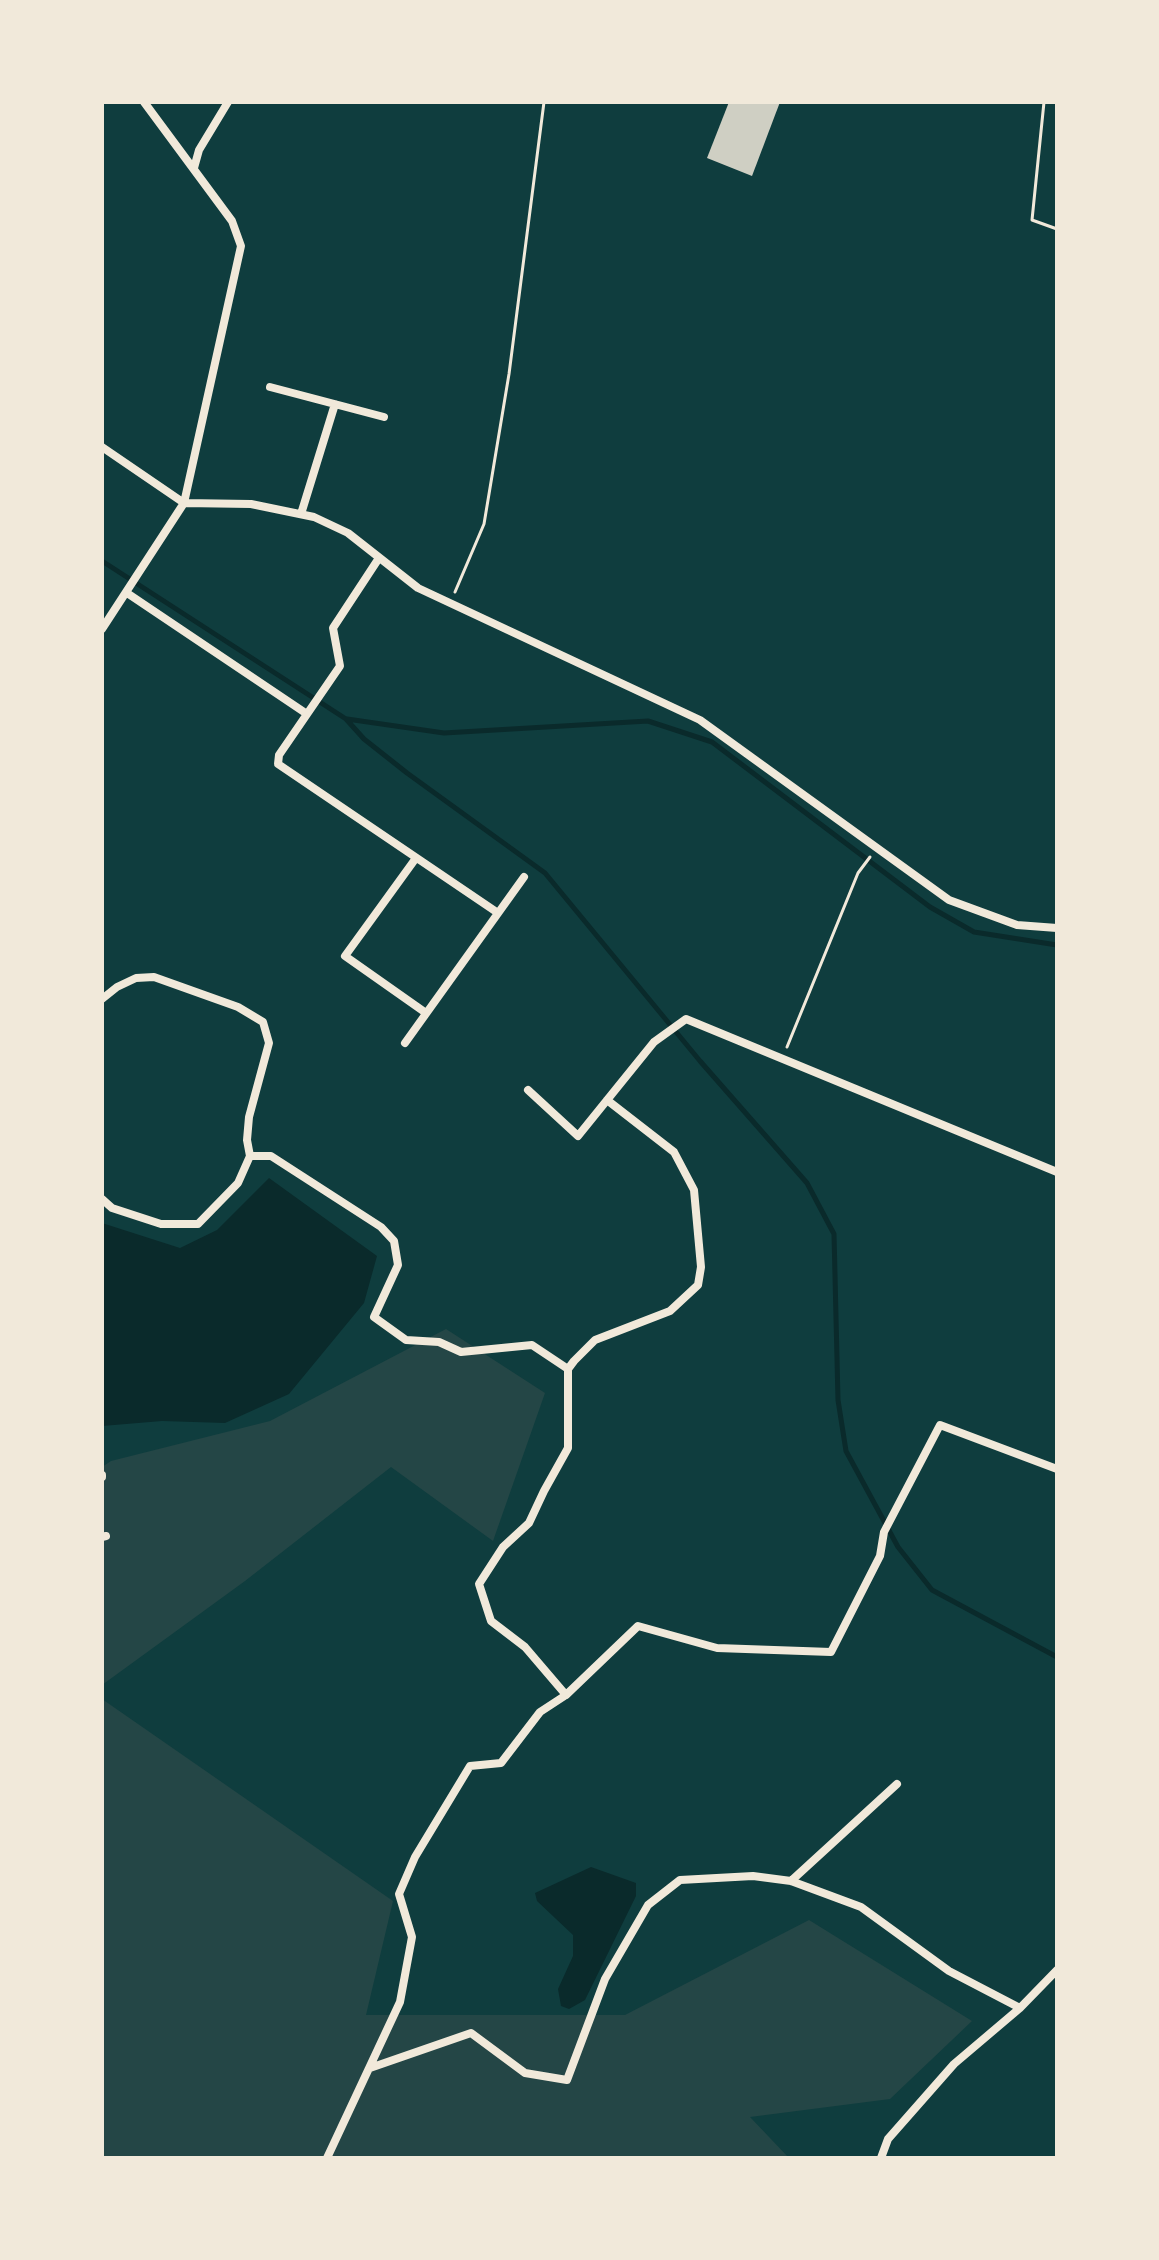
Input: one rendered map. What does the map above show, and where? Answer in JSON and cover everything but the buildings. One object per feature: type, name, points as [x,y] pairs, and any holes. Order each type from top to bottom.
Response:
[{"type":"street","points":[[102,629],[184,503],[241,246],[232,221],[144,102]]},
{"type":"street","points":[[194,168],[199,150],[228,102]]},
{"type":"street","points":[[270,387],[384,417]]},
{"type":"street","points":[[301,514],[335,404]]},
{"type":"street","points":[[102,447],[184,503],[251,504],[314,517],[348,533],[418,588],[700,720],[949,900],[1017,925],[1057,928]]},
{"type":"street","points":[[379,558],[333,628],[340,666],[279,755],[278,764],[498,913]]},
{"type":"street","points":[[127,593],[307,714]]},
{"type":"street","points":[[416,858],[345,956],[426,1013]]},
{"type":"street","points":[[405,1043],[524,877]]},
{"type":"street","points":[[102,999],[136,978],[154,977],[238,1007],[263,1022],[269,1043],[249,1117],[247,1140],[250,1156],[238,1183],[198,1224],[161,1224],[112,1208],[102,1199]]},
{"type":"street","points":[[528,1090],[578,1136],[654,1042],[686,1019],[1057,1172]]},
{"type":"street","points":[[566,1695],[525,1647],[491,1621],[479,1584],[503,1547],[529,1523],[568,1448],[568,1369],[595,1340],[670,1311],[698,1285],[701,1267],[694,1190],[674,1152],[607,1100]]},
{"type":"street","points":[[250,1156],[271,1156],[381,1227],[394,1241],[398,1265],[374,1317],[406,1340],[439,1342],[461,1352],[532,1345],[568,1369]]},
{"type":"street","points":[[327,2158],[400,2002],[412,1937],[399,1894],[415,1857],[470,1766],[501,1763],[540,1712],[566,1695],[638,1626],[717,1648],[831,1652],[880,1556],[884,1532],[940,1425],[1057,1469]]},
{"type":"street","points":[[791,1881],[897,1784]]},
{"type":"street","points":[[370,2068],[471,2033],[525,2073],[567,2080],[605,1979],[648,1905],[680,1880],[753,1876],[791,1881],[861,1907],[949,1971],[1020,2008]]},
{"type":"street","points":[[881,2158],[888,2139],[954,2064],[1020,2008],[1057,1970]]},
{"type":"path","points":[[451,603],[484,524],[509,374],[544,102]]},
{"type":"path","points":[[1044,102],[1032,220],[1057,229]]},
{"type":"path","points":[[783,1057],[858,873],[877,847]]},
{"type":"shaded area","points":[[269,1178],[377,1256],[364,1303],[289,1394],[225,1423],[162,1421],[102,1426],[102,1223],[180,1248],[217,1230]]},
{"type":"shaded area","points":[[446,1329],[545,1393],[493,1541],[391,1467],[245,1581],[102,1685],[102,1467],[111,1461],[270,1421]]},
{"type":"shaded area","points":[[102,1699],[393,1901],[366,2015],[625,2015],[809,1920],[972,2021],[890,2099],[750,2117],[789,2158],[102,2158]]},
{"type":"shaded area","points":[[591,1867],[636,1883],[636,1896],[585,2000],[569,2009],[561,2006],[558,1989],[573,1956],[573,1935],[537,1901],[535,1893]]},
{"type":"waterway","points":[[102,561],[346,719],[364,739],[407,773],[545,873],[700,1061],[807,1183],[834,1234],[838,1400],[846,1451],[898,1547],[932,1590],[1057,1657]]},
{"type":"waterway","points":[[347,719],[444,733],[648,721],[712,742],[930,907],[974,932],[1057,945]]}]
